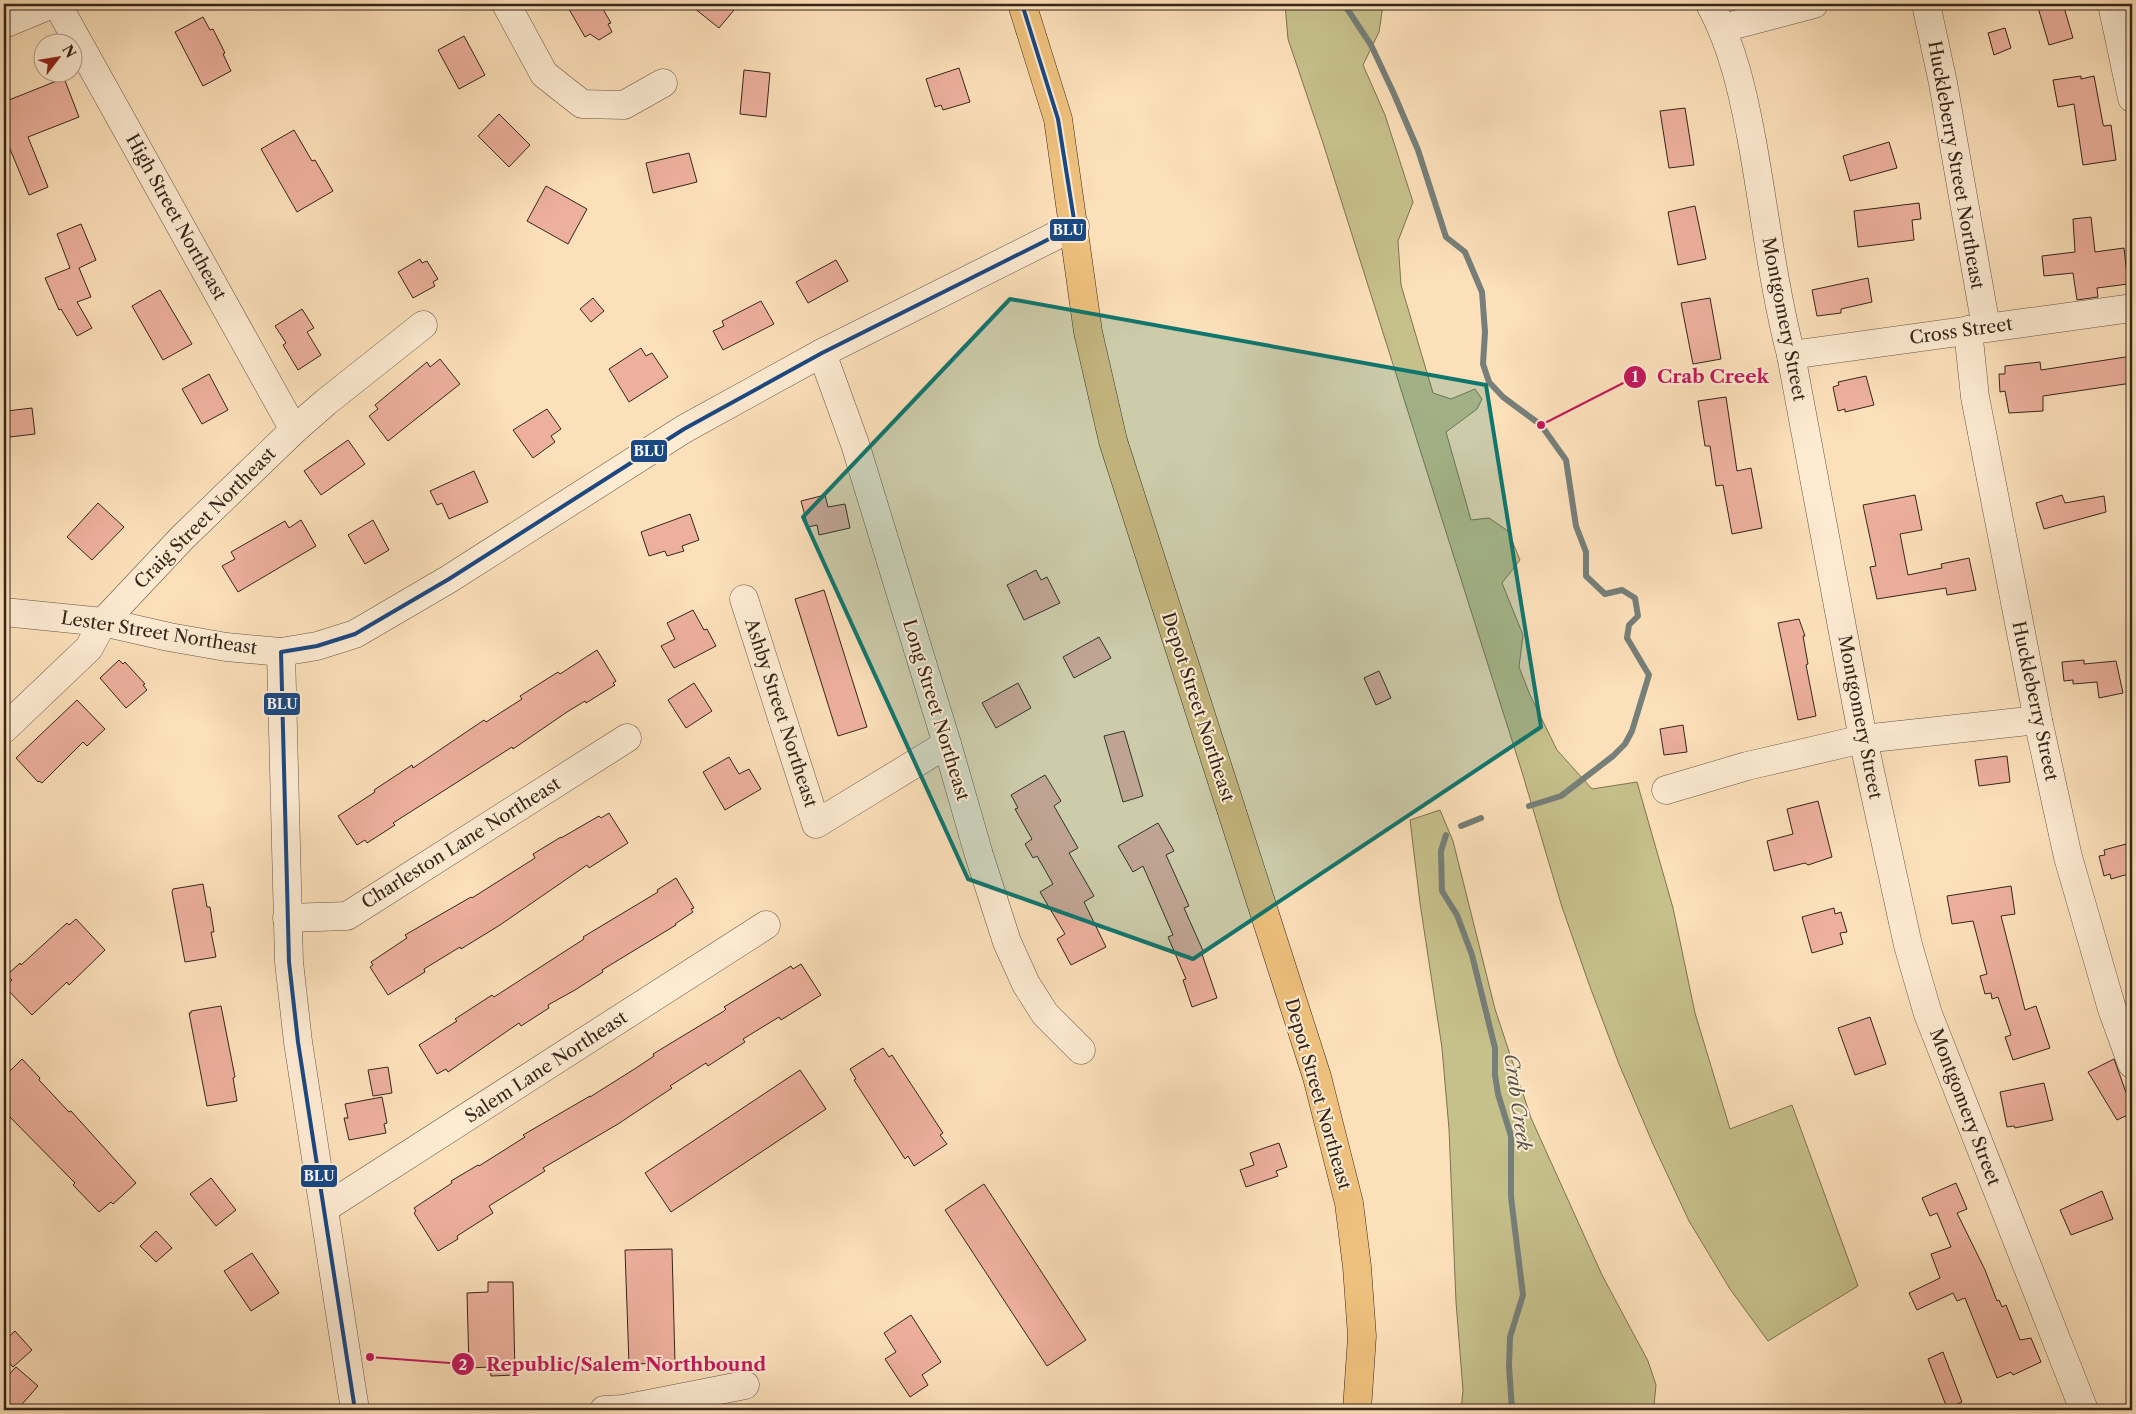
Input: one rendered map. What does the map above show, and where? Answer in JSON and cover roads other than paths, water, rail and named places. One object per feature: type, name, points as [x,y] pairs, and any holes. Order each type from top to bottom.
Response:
[{"type":"main road","name":"Depot Street Northeast","points":[[1022,4],[1058,119],[1075,226],[1088,332],[1112,441],[1317,1077],[1349,1203],[1357,1267],[1362,1336],[1357,1410]]},
{"type":"street","points":[[4,24],[52,4]]},
{"type":"street","name":"High Street Northeast","points":[[58,4],[294,430]]},
{"type":"street","points":[[506,4],[544,74],[582,104],[624,105],[663,83]]},
{"type":"street","name":"Montgomery Street","points":[[1710,4],[1723,28],[1741,84],[1763,200],[1779,310],[1791,355],[1863,739],[1908,945],[1928,1014],[2084,1410]]},
{"type":"street","points":[[1723,28],[1814,4]]},
{"type":"street","name":"Huckleberry Street Northeast","points":[[1926,4],[1944,83],[1977,329]]},
{"type":"street","points":[[2112,4],[2132,98]]},
{"type":"street","name":"Lester Street Northeast","points":[[4,612],[103,622],[169,637],[226,647],[280,652],[317,646],[354,634],[449,579],[684,429],[822,353],[1075,226]]},
{"type":"street","name":"Cross Street","points":[[1791,355],[2132,308]]},
{"type":"street","name":"Craig Street Northeast","points":[[4,729],[88,648],[103,622],[183,537],[294,430],[326,402],[423,325]]},
{"type":"street","name":"Huckleberry Street","points":[[1977,329],[1975,397],[2038,720],[2068,856],[2112,1009],[2132,1064]]},
{"type":"street","name":"Long Street Northeast","points":[[822,353],[855,444],[1007,942],[1026,984],[1045,1014],[1081,1050]]},
{"type":"street","name":"Ashby Street Northeast","points":[[744,599],[816,824],[947,744]]},
{"type":"street","points":[[280,652],[289,962],[298,1042],[355,1410]]},
{"type":"street","points":[[1666,790],[1747,766],[1863,739],[2038,720]]},
{"type":"street","name":"Charleston Lane Northeast","points":[[287,918],[347,916],[626,738]]},
{"type":"street","name":"Salem Lane Northeast","points":[[325,1208],[766,925]]},
{"type":"street","points":[[604,1410],[633,1408],[745,1385]]},
{"type":"waterway","name":"Crab Creek","points":[[1344,4],[1371,45],[1394,94],[1418,150],[1446,237],[1465,252],[1482,292],[1485,332],[1483,364],[1489,382],[1503,397],[1541,425],[1566,460],[1576,526],[1586,552],[1586,576],[1605,594],[1622,590],[1635,598],[1638,616],[1629,625],[1627,638],[1649,675],[1632,731],[1625,744],[1613,756],[1561,796],[1529,806]]},
{"type":"waterway","name":"Crab Creek","points":[[1461,826],[1481,818]]},
{"type":"waterway","name":"Crab Creek","points":[[1446,835],[1441,851],[1442,891],[1457,915],[1472,955],[1495,1048],[1495,1075],[1498,1094],[1511,1136],[1511,1197],[1523,1295],[1510,1337],[1509,1366],[1512,1410]]},
{"type":"place","name":"Crab Creek","points":[[1541,425]]},
{"type":"place","name":"Republic/Salem Northbound","points":[[370,1357]]}]
